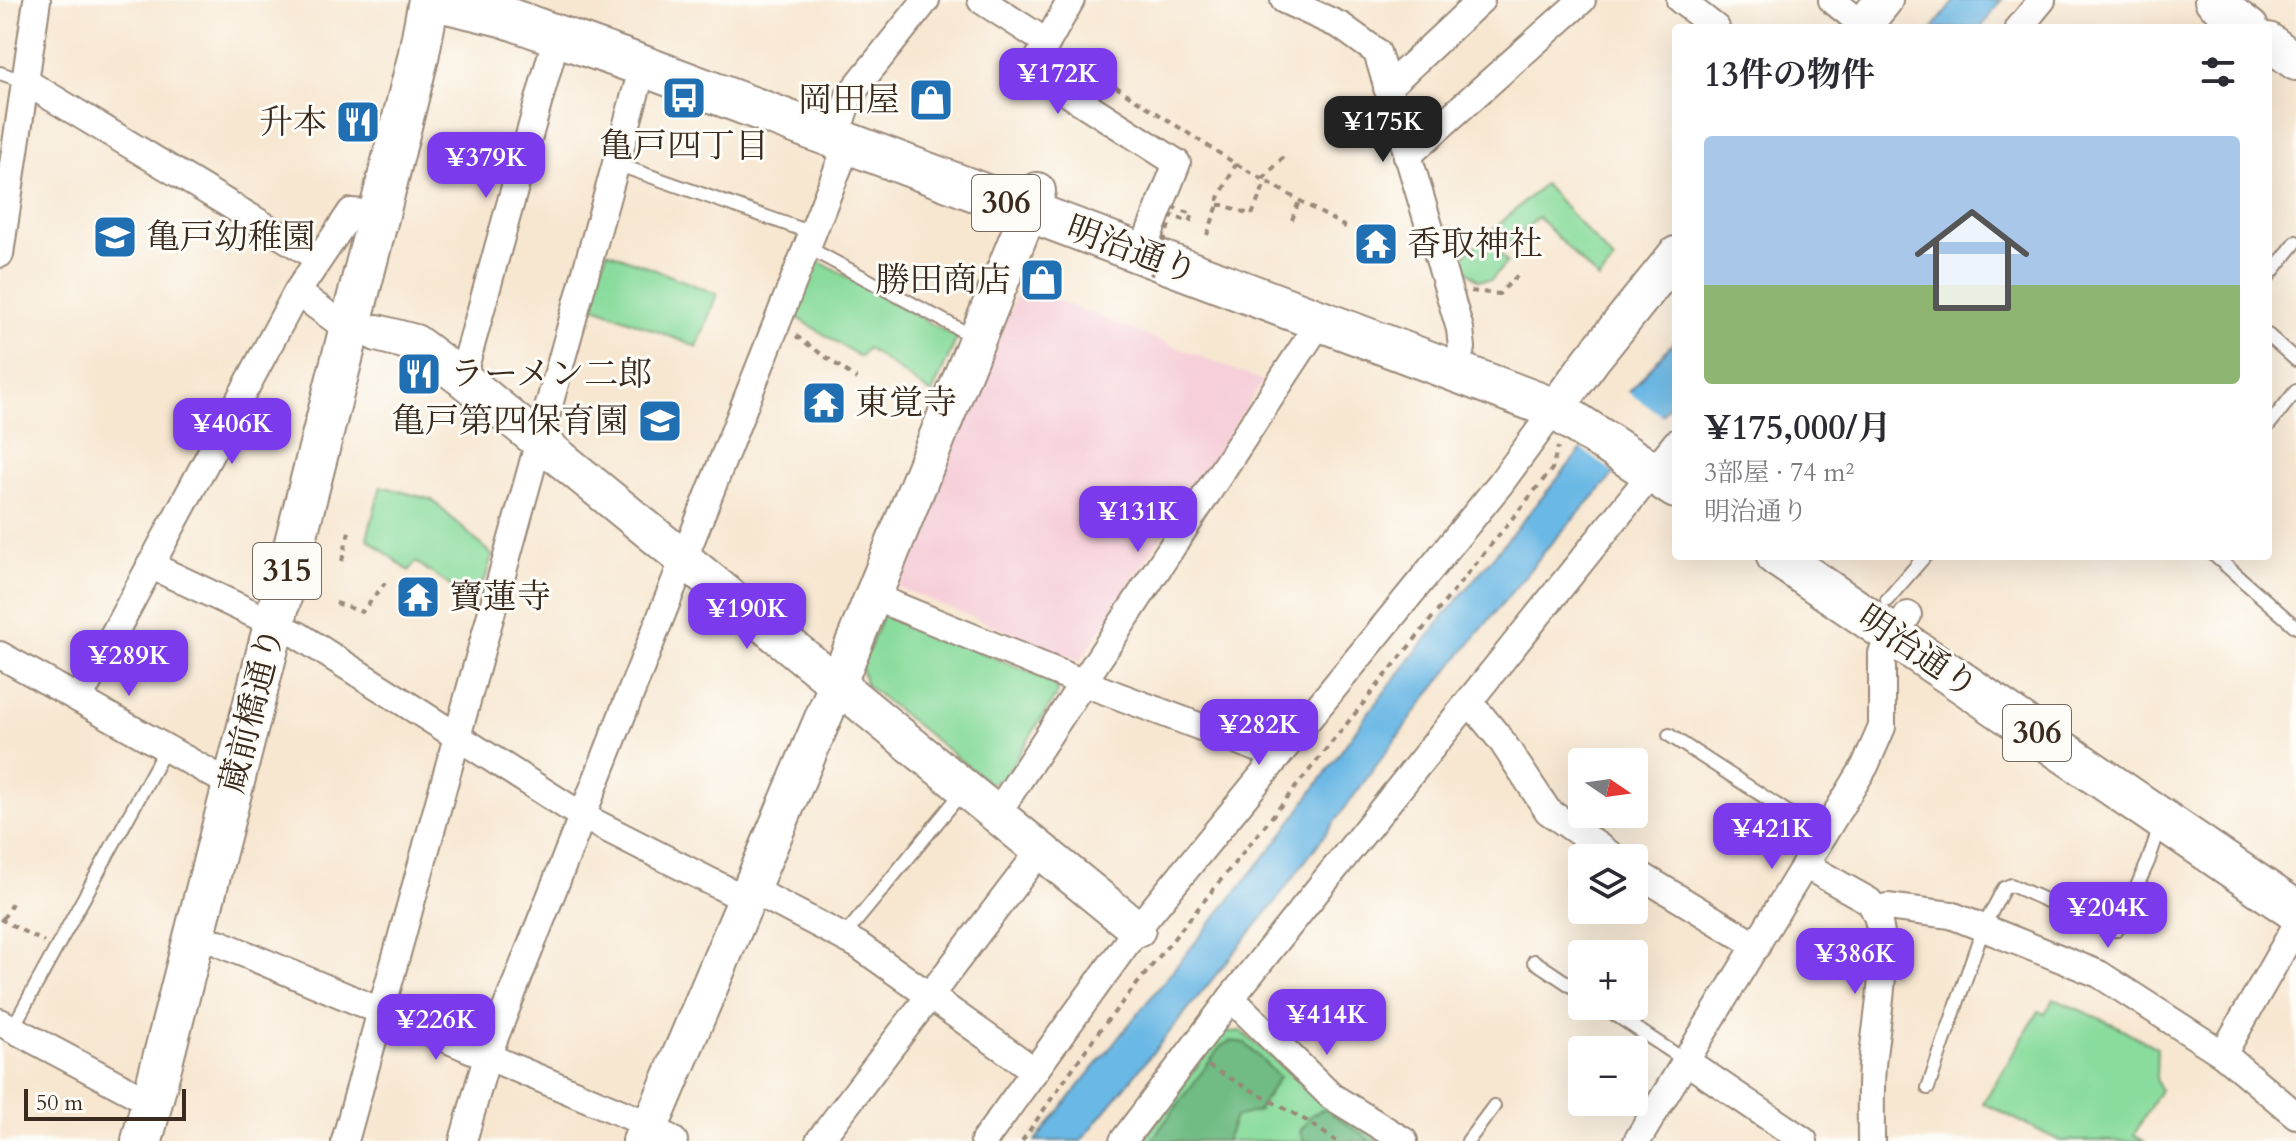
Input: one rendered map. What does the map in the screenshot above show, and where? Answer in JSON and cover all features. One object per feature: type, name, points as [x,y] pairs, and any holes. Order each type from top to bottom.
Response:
[{"type":"main road","name":"明治通り","points":[[524,0],[1321,320],[1573,414]]},
{"type":"main road","name":"明治通り","points":[[444,1],[557,35],[845,131]]},
{"type":"main road","name":"蔵前橋通り","points":[[363,331],[379,214],[418,58],[444,1]]},
{"type":"main road","name":"蔵前橋通り","points":[[170,1141],[219,943],[286,630],[363,331],[444,61],[444,1]]},
{"type":"main road","name":"明治通り","points":[[1033,202],[1167,220],[1462,348],[1573,414],[1664,460]]},
{"type":"main road","name":"明治通り","points":[[1785,560],[1897,616],[2296,883]]},
{"type":"main road","name":"明治通り","points":[[1827,560],[2163,819],[2296,911]]},
{"type":"main road","name":"蔵前橋通り","points":[[142,1141],[232,785],[286,630]]},
{"type":"street","points":[[0,254],[6,174],[26,82],[37,0]]},
{"type":"street","points":[[463,1141],[487,1057],[809,240],[845,131],[849,96],[926,0]]},
{"type":"street","points":[[981,0],[1046,42]]},
{"type":"street","points":[[1071,0],[1034,66],[1052,83],[1177,163],[1167,220]]},
{"type":"street","points":[[1387,88],[1481,0]]},
{"type":"street","points":[[1680,0],[1711,24]]},
{"type":"street","points":[[1832,0],[1869,18]]},
{"type":"street","points":[[2022,24],[2042,0]]},
{"type":"street","points":[[2213,0],[2245,24]]},
{"type":"street","points":[[1295,2],[1341,26],[1377,52],[1449,290],[1462,348]]},
{"type":"street","points":[[1407,156],[1566,5]]},
{"type":"street","points":[[462,378],[557,35]]},
{"type":"street","points":[[2272,44],[2296,62]]},
{"type":"street","points":[[345,1141],[643,66]]},
{"type":"street","points":[[26,82],[318,258]]},
{"type":"street","points":[[219,943],[487,1057],[655,1136],[749,894],[1033,202]]},
{"type":"street","points":[[79,699],[318,258],[351,212],[379,214]]},
{"type":"street","points":[[984,1141],[1137,929],[1500,484],[1573,414],[1672,261]]},
{"type":"street","points":[[297,292],[363,331],[415,343],[462,378],[1137,929]]},
{"type":"street","points":[[996,815],[1321,320]]},
{"type":"street","points":[[1005,1141],[1152,938],[1497,513],[1555,431],[1573,414]]},
{"type":"street","points":[[1123,1141],[1231,998],[1664,460]]},
{"type":"street","points":[[150,565],[286,630],[582,816],[844,936],[1035,1071]]},
{"type":"street","points":[[872,596],[1084,683],[1278,756]]},
{"type":"street","points":[[1637,1141],[1865,766],[1882,727],[1882,653],[1897,616]]},
{"type":"street","points":[[0,655],[232,785]]},
{"type":"street","points":[[1469,701],[1501,740],[1548,811],[1595,844]]},
{"type":"street","points":[[819,1141],[1040,851]]},
{"type":"street","points":[[1805,865],[1869,901],[1876,911],[1883,964],[1872,1069],[1871,1141]]},
{"type":"street","points":[[1648,880],[1757,946]]},
{"type":"street","points":[[1876,911],[1887,907],[1951,915],[2099,974],[2223,1054],[2296,1115]]},
{"type":"street","points":[[2223,1054],[2296,926]]},
{"type":"street","points":[[1231,998],[1331,1096],[1404,1141]]},
{"type":"street","points":[[6,1026],[152,1103]]},
{"type":"street","points":[[1686,1061],[1769,1131],[1804,1141]]},
{"type":"lane","points":[[0,73],[26,82]]},
{"type":"lane","points":[[616,164],[809,240],[977,339]]},
{"type":"lane","points":[[2272,272],[2296,242]]},
{"type":"lane","points":[[2272,339],[2296,360]]},
{"type":"lane","points":[[2272,421],[2296,391]]},
{"type":"lane","points":[[1897,616],[1923,560]]},
{"type":"lane","points":[[2220,560],[2296,627]]},
{"type":"lane","points":[[1669,735],[1823,835]]},
{"type":"lane","points":[[6,1026],[57,949],[166,747]]},
{"type":"lane","points":[[844,936],[964,789]]},
{"type":"lane","points":[[1928,1088],[1983,928],[2004,888],[2011,885],[2117,930],[2148,862],[2163,819]]},
{"type":"lane","points":[[1534,961],[1568,984]]},
{"type":"lane","points":[[1623,1020],[1686,1061]]},
{"type":"lane","points":[[1468,1141],[1494,1106]]},
{"type":"path","points":[[1046,42],[1236,164],[1347,228]]},
{"type":"path","points":[[1218,205],[1252,215],[1264,180],[1287,153]]},
{"type":"path","points":[[1207,235],[1218,200],[1236,164]]},
{"type":"path","points":[[1292,220],[1299,201]]},
{"type":"path","points":[[1150,273],[1175,208],[1167,220]]},
{"type":"path","points":[[1449,290],[1499,294],[1519,274]]},
{"type":"path","points":[[777,323],[857,379]]},
{"type":"path","points":[[1022,1141],[1096,1035],[1552,469],[1557,448],[1573,414]]},
{"type":"path","points":[[342,561],[350,527]]},
{"type":"path","points":[[336,603],[362,612],[385,583]]},
{"type":"path","points":[[12,903],[2,919],[57,949]]},
{"type":"path","points":[[1199,1061],[1307,1121],[1336,1141]]},
{"type":"shaded area","points":[[1020,286],[1263,381],[1080,661],[898,587]]},
{"type":"green space","points":[[1544,184],[1614,261],[1599,280],[1538,217],[1500,254],[1507,262],[1491,280],[1478,280],[1457,262]]},
{"type":"green space","points":[[607,251],[717,294],[697,347],[590,305]]},
{"type":"green space","points":[[818,261],[957,338],[932,394],[867,348],[860,357],[792,314],[810,265]]},
{"type":"green space","points":[[381,486],[432,500],[492,555],[486,577],[474,596],[452,587],[416,562],[409,571],[367,538]]},
{"type":"green space","points":[[883,614],[1054,681],[1058,692],[1003,780],[989,783],[866,685],[861,668]]},
{"type":"green space","points":[[2054,999],[2115,1025],[2157,1048],[2156,1078],[2160,1090],[2134,1135],[2144,1141],[2060,1141],[1983,1103],[2039,1011],[2045,1014]]},
{"type":"green space","points":[[1241,1031],[1335,1112],[1380,1141],[1143,1141],[1221,1033]]},
{"type":"green space","points":[[1231,1041],[1245,1043],[1279,1077],[1258,1111],[1235,1117],[1226,1141],[1151,1141],[1221,1046]]},
{"type":"green space","points":[[1327,1110],[1371,1141],[1304,1141],[1300,1132],[1311,1115]]},
{"type":"water","points":[[1955,0],[2001,0],[1984,24],[1936,24]]},
{"type":"water","points":[[1672,344],[1672,402],[1436,685],[1272,906],[1081,1141],[1035,1141],[1278,840],[1368,713],[1445,615]]},
{"type":"pier","points":[[1625,390],[1664,417],[1617,475],[1579,447]]},
{"type":"place","name":"亀戸四丁目","points":[[684,98]]},
{"type":"place","name":"岡田屋","points":[[931,100]]},
{"type":"place","name":"升本","points":[[358,122]]},
{"type":"place","name":"亀戸幼稚園","points":[[115,237]]},
{"type":"place","name":"香取神社","points":[[1376,244]]},
{"type":"place","name":"勝田商店","points":[[1042,280]]},
{"type":"place","name":"ラーメン二郎","points":[[419,374]]},
{"type":"place","name":"東覚寺","points":[[824,403]]},
{"type":"place","name":"亀戸第四保育園","points":[[660,421]]},
{"type":"place","name":"寶蓮寺","points":[[418,597]]}]
